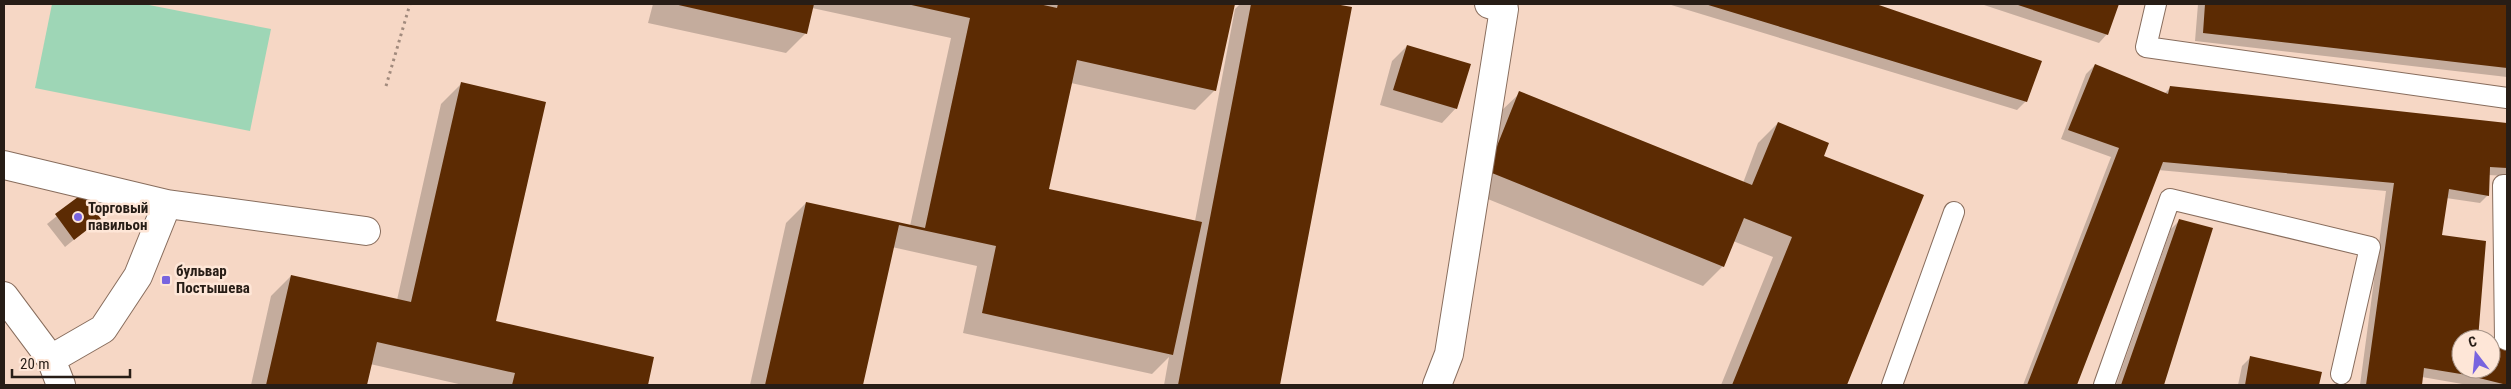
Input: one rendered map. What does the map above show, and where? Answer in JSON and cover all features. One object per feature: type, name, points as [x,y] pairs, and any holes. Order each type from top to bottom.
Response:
[{"type":"street","points":[[1437,385],[1449,354],[1504,9],[1489,4]]},
{"type":"street","points":[[4,165],[166,204],[366,231]]},
{"type":"street","points":[[51,360],[103,329],[138,276],[166,204]]},
{"type":"street","points":[[4,296],[51,360],[61,385]]},
{"type":"lane","points":[[2156,4],[2146,47],[2507,98]]},
{"type":"lane","points":[[2507,185],[2503,185],[2504,339],[2507,340]]},
{"type":"lane","points":[[2104,385],[2170,199],[2370,247],[2341,374]]},
{"type":"lane","points":[[1892,385],[1954,212]]},
{"type":"path","points":[[386,86],[410,4]]},
{"type":"green space","points":[[52,4],[144,4],[271,29],[250,131],[35,88]]},
{"type":"building","points":[[674,4],[814,4],[807,34]]},
{"type":"building","points":[[907,4],[1039,4],[1057,8],[1058,4],[1235,4],[1216,91],[1077,60],[1049,189],[1202,222],[1173,355],[982,313],[996,246],[899,225],[863,385],[765,385],[806,202],[925,228],[970,18]]},
{"type":"building","points":[[1251,4],[1335,4],[1352,7],[1280,385],[1178,385]]},
{"type":"building","points":[[1705,4],[1876,4],[2042,61],[2027,102]]},
{"type":"building","points":[[2015,4],[2119,4],[2108,35]]},
{"type":"building","points":[[2205,4],[2507,4],[2507,68],[2203,33]]},
{"type":"building","points":[[1407,45],[1471,64],[1457,109],[1393,90]]},
{"type":"building","points":[[2095,64],[2168,94],[2170,86],[2507,123],[2507,168],[2490,167],[2489,196],[2449,189],[2442,235],[2486,241],[2479,329],[2451,329],[2451,372],[2424,368],[2422,385],[2366,385],[2394,183],[2163,162],[2077,385],[2027,385],[2119,148],[2068,130]]},
{"type":"building","points":[[461,82],[546,102],[496,321],[654,357],[648,385],[512,385],[515,373],[377,342],[367,385],[266,385],[291,275],[411,302]]},
{"type":"building","points":[[1519,91],[1752,185],[1778,122],[1829,143],[1824,156],[1924,195],[1847,385],[1732,385],[1792,237],[1744,218],[1724,267],[1487,171]]},
{"type":"building","name":"Торговый павильон","points":[[82,194],[101,219],[74,240],[55,214]]},
{"type":"building","points":[[2179,219],[2213,228],[2164,385],[2121,385]]},
{"type":"building","points":[[2501,348],[2507,349],[2507,385],[2483,379],[2501,379]]},
{"type":"building","points":[[2250,356],[2322,372],[2319,385],[2245,385]]},
{"type":"place","name":"Торговый павильон","points":[[78,217]]},
{"type":"place","name":"бульвар Постышева","points":[[166,280]]}]
